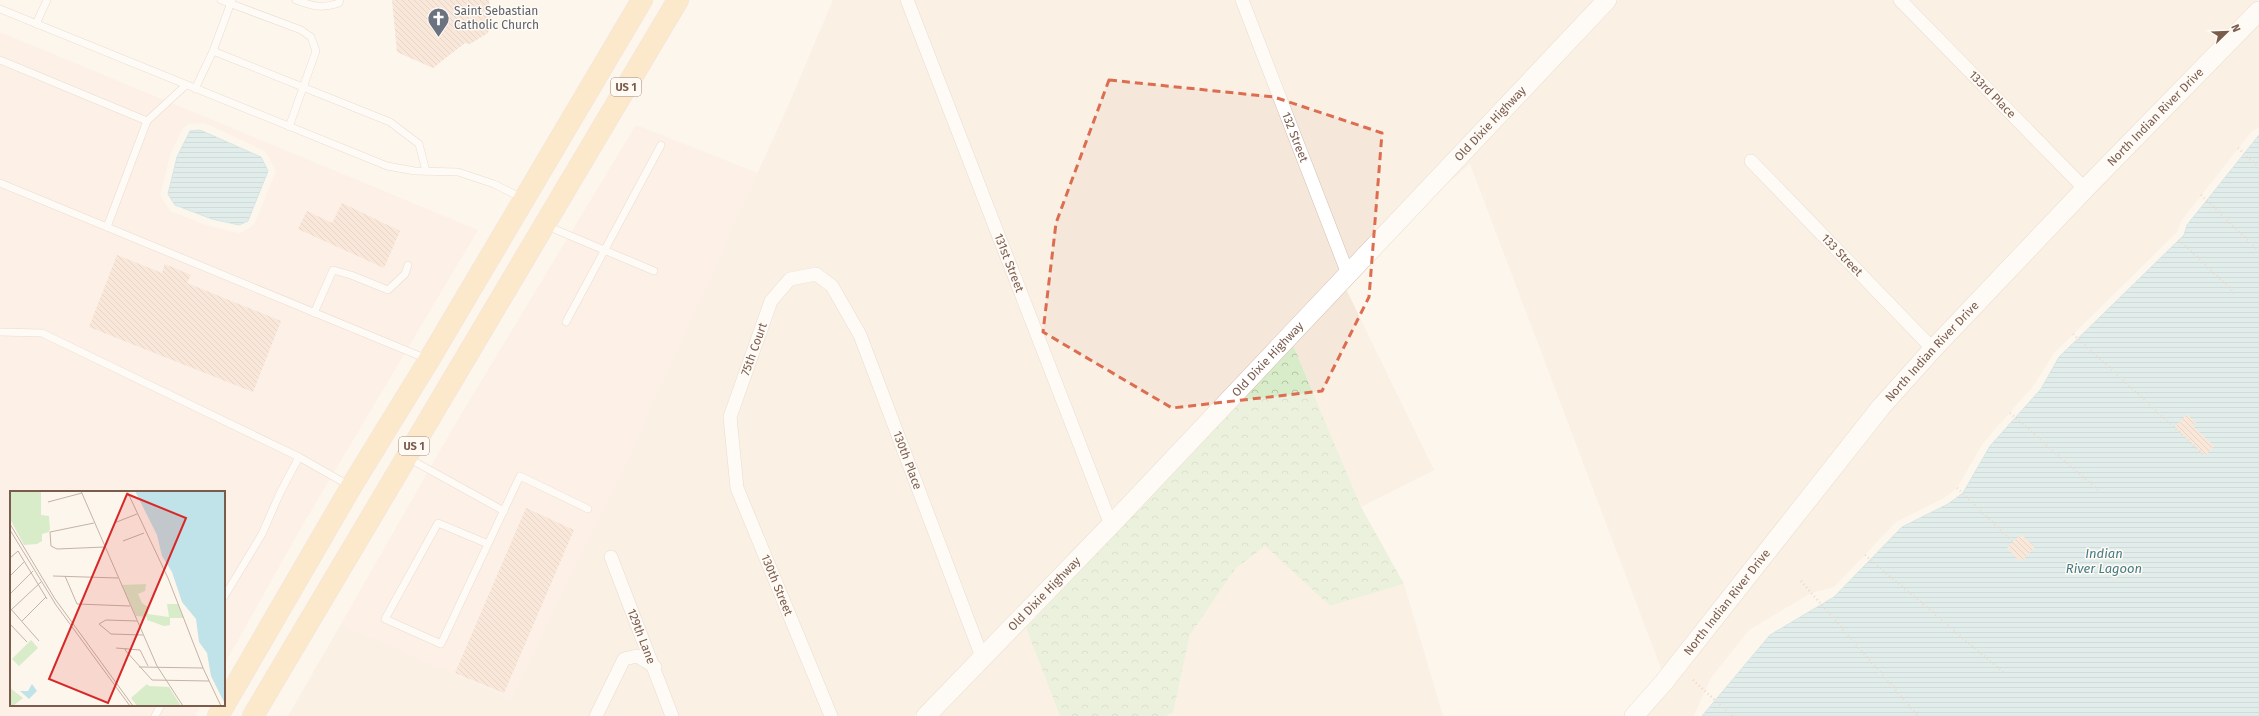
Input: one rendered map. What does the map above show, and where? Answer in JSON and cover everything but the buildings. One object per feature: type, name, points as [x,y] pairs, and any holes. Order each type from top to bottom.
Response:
[{"type":"main road","name":"US 1","points":[[222,713],[351,487],[429,360],[642,0]]},
{"type":"main road","name":"US 1","points":[[253,716],[678,0]]},
{"type":"street","name":"131st Street","points":[[907,0],[1111,525]]},
{"type":"street","name":"132 Street","points":[[1242,0],[1348,274]]},
{"type":"street","name":"Old Dixie Highway","points":[[926,716],[1111,525],[1606,0]]},
{"type":"street","name":"133rd Place","points":[[1900,0],[2085,189]]},
{"type":"street","name":"North Indian River Drive","points":[[1634,716],[1664,682],[1881,407],[1933,349],[2085,189],[2259,11]]},
{"type":"street","name":"133 Street","points":[[1751,162],[1933,349]]},
{"type":"street","name":"75th Court","points":[[732,451],[730,416],[771,301],[790,279],[816,274]]},
{"type":"street","name":"130th Place","points":[[816,274],[832,286],[860,335],[982,657]]},
{"type":"street","name":"130th Street","points":[[732,451],[737,488],[831,716]]},
{"type":"street","name":"129th Lane","points":[[611,557],[655,667],[672,716]]},
{"type":"street","points":[[596,716],[624,659],[637,656],[655,667]]},
{"type":"lane","points":[[36,24],[47,0]]},
{"type":"lane","points":[[222,0],[232,2],[302,30],[311,36],[316,51],[305,88],[289,127]]},
{"type":"lane","points":[[296,0],[315,7],[327,7],[339,3],[340,0]]},
{"type":"lane","points":[[195,89],[213,51],[232,2]]},
{"type":"lane","points":[[0,9],[387,166],[426,171],[458,172],[494,184],[524,199]]},
{"type":"lane","points":[[213,51],[390,122],[419,144],[426,171]]},
{"type":"lane","points":[[0,60],[148,121]]},
{"type":"lane","points":[[107,227],[148,121],[186,85]]},
{"type":"lane","points":[[566,322],[661,145]]},
{"type":"lane","points":[[0,183],[429,360]]},
{"type":"lane","points":[[545,225],[654,272]]},
{"type":"lane","points":[[314,313],[333,270],[351,275],[388,290],[405,274],[408,265]]},
{"type":"lane","points":[[0,332],[42,333],[299,457],[351,487]]},
{"type":"lane","points":[[225,595],[262,534],[280,493],[299,457]]},
{"type":"lane","points":[[407,457],[504,511]]},
{"type":"lane","points":[[488,544],[438,523],[385,619],[441,644],[520,476],[588,509]]},
{"type":"lane","points":[[155,716],[160,706]]},
{"type":"path","points":[[2238,148],[2259,168]]},
{"type":"path","points":[[2201,195],[2259,251]]},
{"type":"path","points":[[2179,240],[2237,295]]},
{"type":"path","points":[[2073,334],[2205,456]]},
{"type":"path","points":[[2010,413],[2100,492]]},
{"type":"path","points":[[1957,488],[2013,542]]},
{"type":"path","points":[[1865,555],[2003,672]]},
{"type":"path","points":[[1801,581],[1918,716]]},
{"type":"path","points":[[1693,680],[1732,716]]},
{"type":"highlighted area","points":[[1109,80],[1274,97],[1382,133],[1369,297],[1322,391],[1172,408],[1043,332],[1056,223]]},
{"type":"shaded area","points":[[833,0],[1595,0],[1104,519],[914,716],[288,716],[341,624],[511,699],[630,454],[788,106]]},
{"type":"shaded area","points":[[1618,0],[2258,0],[2079,183],[1662,671],[1470,164],[1439,191]]},
{"type":"shaded area","points":[[2259,23],[2259,127],[2251,132],[2181,221],[2177,232],[2054,353],[2034,385],[1983,443],[1957,488],[1944,498],[1896,522],[1834,587],[1811,593],[1749,630],[1710,679],[1694,716],[1645,716],[1888,412],[1940,354],[2092,194]]},
{"type":"shaded area","points":[[0,32],[478,230],[302,526],[225,663],[225,491],[10,491],[10,706],[200,706],[195,716],[0,716]],"holes":[[[204,123],[265,151],[276,171],[254,225],[238,233],[209,226],[170,211],[160,195],[170,155],[182,129],[189,124]]]},
{"type":"shaded area","points":[[636,125],[758,173],[630,454],[511,700],[341,624],[454,426]]},
{"type":"shaded area","points":[[1346,289],[1434,470],[1361,507],[1293,345]]},
{"type":"shaded area","points":[[1266,545],[1330,606],[1404,584],[1443,716],[1166,716],[1173,713],[1190,635],[1235,569]]},
{"type":"shaded area","points":[[1100,548],[1026,628],[1060,716],[938,716]]},
{"type":"green space","points":[[1293,345],[1361,507],[1404,584],[1330,606],[1265,546],[1235,569],[1190,635],[1173,713],[1166,716],[1060,716],[1026,628]]},
{"type":"water","points":[[200,130],[261,157],[268,171],[248,221],[239,225],[212,219],[175,205],[168,194],[177,157],[190,131]]},
{"type":"water","name":"Indian River Lagoon","points":[[2259,135],[2259,716],[1702,716],[1770,635],[1834,597],[1902,527],[1948,504],[1963,493],[1990,446],[2041,389],[2059,357],[2184,235],[2187,225]]},
{"type":"place","name":"Saint Sebastian Catholic Church","points":[[438,38]]}]
